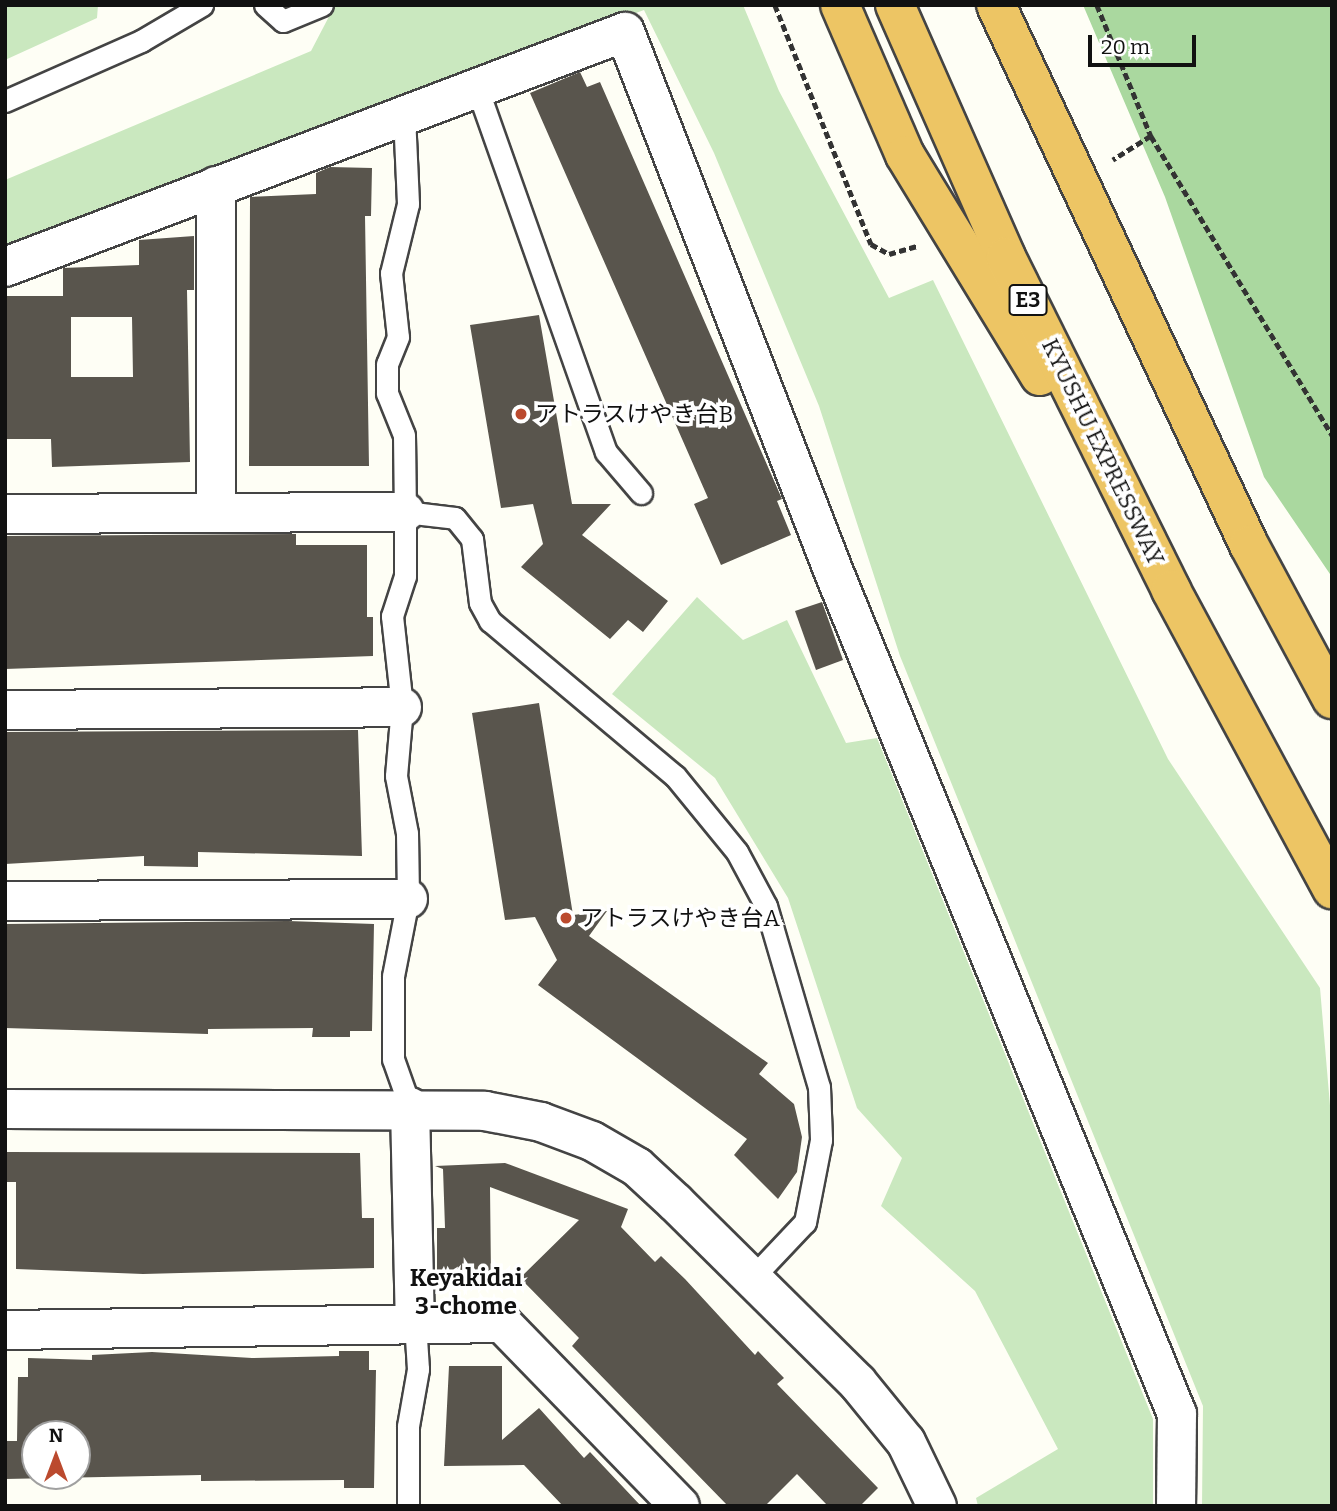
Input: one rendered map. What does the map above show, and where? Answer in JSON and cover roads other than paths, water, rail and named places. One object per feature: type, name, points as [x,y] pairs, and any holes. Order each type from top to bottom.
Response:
[{"type":"highway","points":[[840,5],[905,155],[1171,590]]},
{"type":"highway","name":"KYUSHU EXPRESSWAY","points":[[894,5],[1006,257],[1171,590],[1332,889]]},
{"type":"highway","points":[[996,5],[1249,545],[1332,699]]},
{"type":"street","points":[[5,267],[625,33],[833,570],[1177,1414],[1176,1506]]},
{"type":"street","points":[[216,186],[216,513]]},
{"type":"street","points":[[5,514],[405,512]]},
{"type":"street","points":[[5,710],[402,707]]},
{"type":"street","points":[[5,901],[408,899]]},
{"type":"street","points":[[410,1107],[415,1323]]},
{"type":"street","points":[[5,1109],[410,1107],[485,1111],[541,1122],[592,1141],[636,1167],[857,1382],[906,1442],[937,1506]]},
{"type":"street","points":[[5,1330],[502,1323],[680,1506]]},
{"type":"lane","points":[[5,101],[141,41],[176,16],[202,5]]},
{"type":"lane","points":[[265,5],[283,21],[322,5]]},
{"type":"lane","points":[[477,88],[606,452],[640,494]]},
{"type":"lane","points":[[404,116],[408,204],[391,273],[398,337],[387,364],[387,393],[404,435],[405,576],[392,616],[402,707],[396,776],[407,832],[408,899],[393,976],[393,1059],[410,1107]]},
{"type":"lane","points":[[405,512],[455,517],[472,539],[480,603],[490,621],[675,776],[737,852],[765,906],[819,1087],[821,1140],[805,1222],[752,1278]]},
{"type":"lane","points":[[408,1506],[408,1426],[418,1369],[415,1323]]},
{"type":"place","name":"アトラスけやき台B","points":[[521,414]]},
{"type":"place","name":"アトラスけやき台A","points":[[566,918]]},
{"type":"district","name":"Keyakidai 3-chome","points":[[466,1293]]}]
